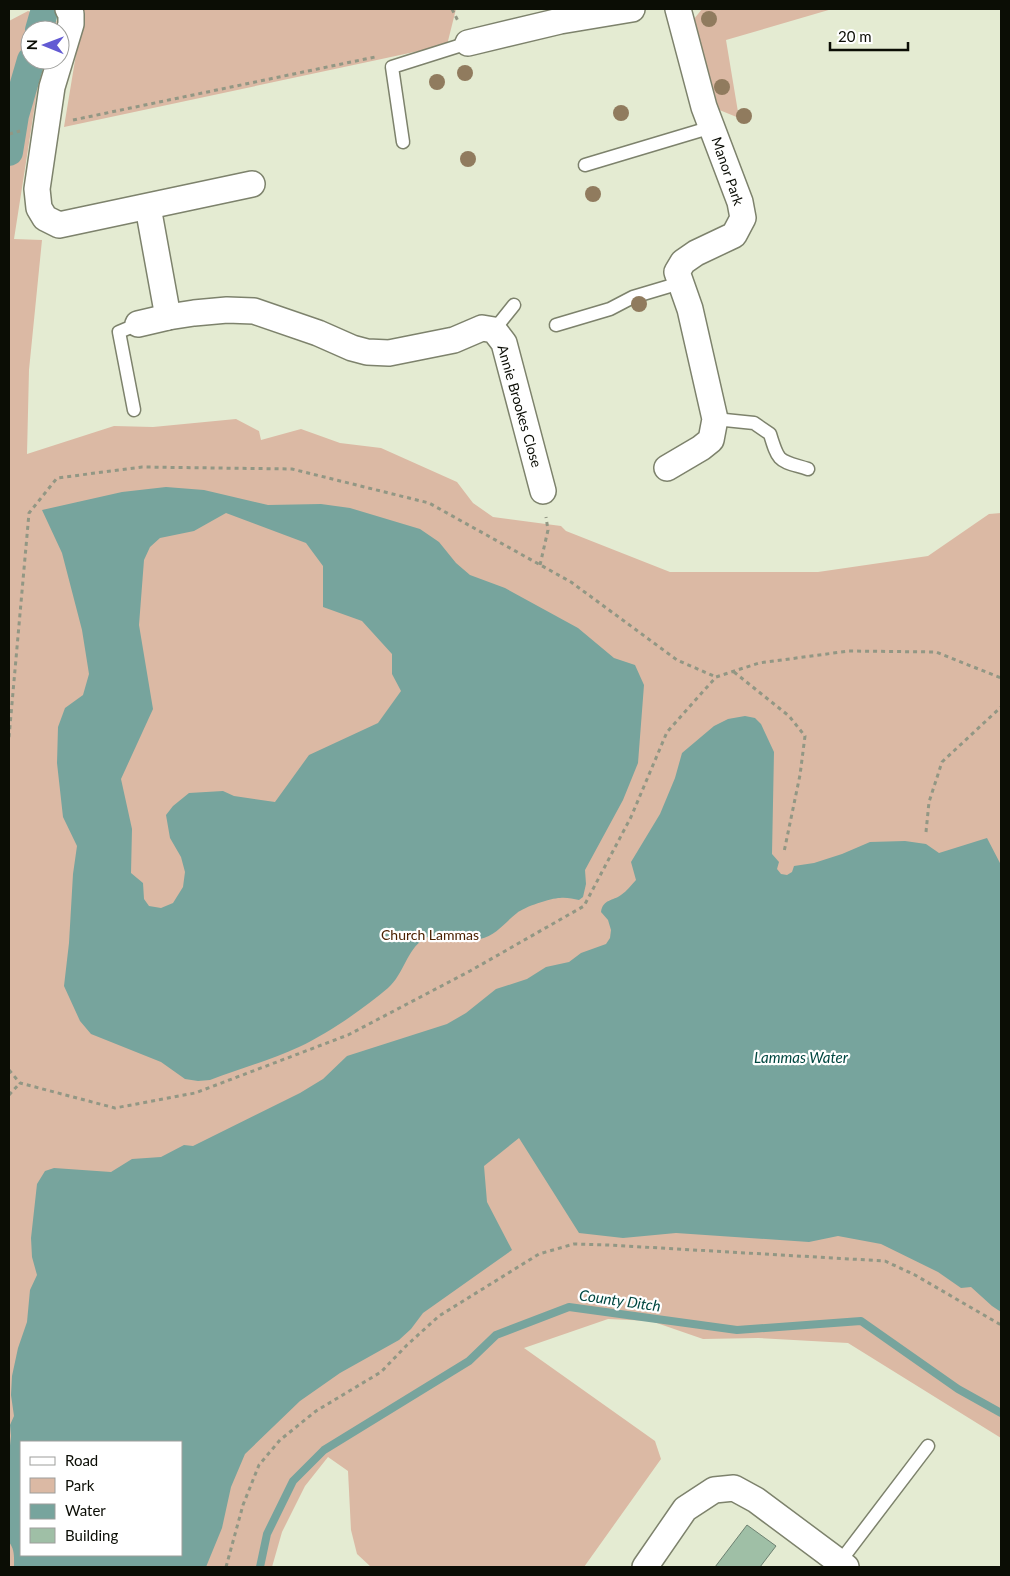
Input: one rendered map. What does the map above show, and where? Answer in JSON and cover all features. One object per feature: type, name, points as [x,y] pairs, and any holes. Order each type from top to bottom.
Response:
[{"type":"street","points":[[68,9],[71,14],[71,24],[52,87],[37,189],[39,208],[45,218],[59,225],[252,184]]},
{"type":"street","points":[[468,42],[560,21],[632,9]]},
{"type":"street","name":"Manor Park","points":[[678,9],[704,107],[740,202],[743,218],[734,235],[696,253],[683,262],[677,272],[680,283]]},
{"type":"street","points":[[148,207],[168,317]]},
{"type":"street","points":[[667,468],[711,440],[715,419],[690,309],[680,283]]},
{"type":"street","name":"Annie Brookes Close","points":[[138,324],[168,317],[227,310],[254,311],[352,348],[389,353],[454,340],[482,328],[494,330],[504,343],[543,492]]},
{"type":"street","points":[[645,1567],[685,1509],[714,1490],[734,1488],[756,1500],[843,1565]]},
{"type":"lane","points":[[403,142],[392,67],[468,42]]},
{"type":"lane","points":[[585,165],[712,126]]},
{"type":"lane","points":[[556,325],[610,309],[633,297],[680,283]]},
{"type":"lane","points":[[494,330],[514,305]]},
{"type":"lane","points":[[134,410],[119,332],[138,324]]},
{"type":"lane","points":[[715,419],[754,423],[770,434],[776,455],[784,461],[808,468]]},
{"type":"lane","points":[[843,1565],[928,1446]]},
{"type":"path","points":[[9,134],[378,56]]},
{"type":"path","points":[[9,737],[29,513],[57,478],[142,467],[292,469],[429,503],[571,582],[677,660],[716,677]]},
{"type":"path","points":[[540,565],[548,530],[543,492]]},
{"type":"path","points":[[9,1070],[20,1083],[115,1108],[195,1093],[348,1035],[470,970],[584,906],[631,817],[667,732],[716,677],[759,663],[849,651],[936,652],[1001,678]]},
{"type":"path","points":[[733,671],[789,716],[806,736],[800,776],[784,852]]},
{"type":"path","points":[[926,832],[929,802],[942,762],[1001,707]]},
{"type":"path","points":[[9,1095],[20,1083]]},
{"type":"path","points":[[226,1567],[243,1505],[256,1473],[280,1440],[316,1411],[381,1372],[439,1316],[539,1254],[574,1244],[600,1244],[885,1261],[915,1275],[1001,1325]]},
{"type":"green space","points":[[79,9],[456,9],[447,45],[64,127],[81,24]]},
{"type":"green space","points":[[702,9],[832,9],[726,40],[739,118],[717,109],[694,19]]},
{"type":"green space","name":"Church Lammas","points":[[28,11],[54,20],[20,20],[20,70],[42,70],[38,85],[14,239],[42,240],[29,370],[27,454],[114,426],[153,427],[236,419],[259,431],[261,440],[301,429],[340,443],[381,448],[457,482],[473,503],[493,517],[561,526],[566,531],[670,572],[818,572],[928,556],[989,514],[1001,513],[1001,1438],[848,1343],[758,1338],[703,1339],[651,1321],[608,1319],[524,1348],[655,1441],[661,1459],[584,1567],[371,1567],[357,1554],[351,1530],[348,1471],[328,1457],[305,1486],[282,1532],[272,1567],[9,1567],[9,21]]},
{"type":"water","points":[[166,487],[204,490],[268,505],[321,504],[350,508],[420,529],[439,542],[456,563],[470,575],[505,588],[578,628],[614,658],[635,665],[644,685],[638,763],[623,800],[585,870],[586,884],[583,897],[579,900],[556,898],[531,906],[517,913],[491,935],[480,939],[436,936],[424,939],[413,949],[398,976],[388,988],[345,1020],[299,1047],[210,1080],[185,1079],[161,1062],[91,1034],[80,1021],[64,986],[77,846],[63,817],[57,763],[58,727],[65,708],[83,695],[89,674],[82,630],[62,553],[42,510],[122,492]],"holes":[[[226,513],[306,543],[323,566],[323,607],[362,621],[392,654],[392,674],[401,691],[378,723],[309,755],[275,802],[234,796],[223,791],[189,793],[173,806],[166,815],[170,838],[181,857],[185,872],[183,887],[173,903],[161,908],[149,906],[144,899],[143,883],[131,873],[132,829],[121,779],[153,709],[139,625],[144,560],[150,547],[160,538],[194,531]]]},
{"type":"water","name":"Lammas Water","points":[[745,716],[755,718],[761,724],[774,752],[772,854],[779,862],[777,869],[781,874],[787,875],[792,872],[794,866],[814,863],[870,842],[905,841],[926,844],[939,853],[987,838],[1001,865],[1001,1312],[971,1287],[961,1288],[938,1272],[881,1244],[838,1236],[809,1242],[676,1233],[623,1238],[579,1233],[519,1138],[484,1166],[487,1202],[512,1250],[423,1313],[411,1329],[399,1340],[340,1373],[300,1401],[245,1454],[231,1487],[222,1528],[206,1567],[14,1567],[13,1551],[9,1542],[10,1425],[14,1416],[11,1395],[12,1376],[18,1348],[27,1322],[30,1290],[37,1275],[32,1257],[31,1238],[37,1184],[45,1171],[54,1168],[111,1172],[132,1159],[161,1157],[184,1145],[193,1146],[300,1093],[323,1079],[347,1056],[447,1024],[466,1013],[496,989],[527,979],[546,967],[569,962],[581,953],[606,944],[610,938],[611,930],[608,920],[601,912],[602,908],[606,902],[618,897],[636,880],[631,862],[660,814],[675,778],[682,753],[714,726],[728,719]]},
{"type":"building","points":[[747,1525],[776,1546],[760,1567],[715,1567]]},
{"type":"waterway","points":[[42,20],[43,16]]},
{"type":"waterway","points":[[9,152],[15,115],[28,70]]},
{"type":"waterway","name":"County Ditch","points":[[260,1567],[267,1534],[293,1481],[324,1450],[469,1361],[496,1335],[569,1307],[737,1330],[861,1321],[958,1389],[1001,1413]]}]
